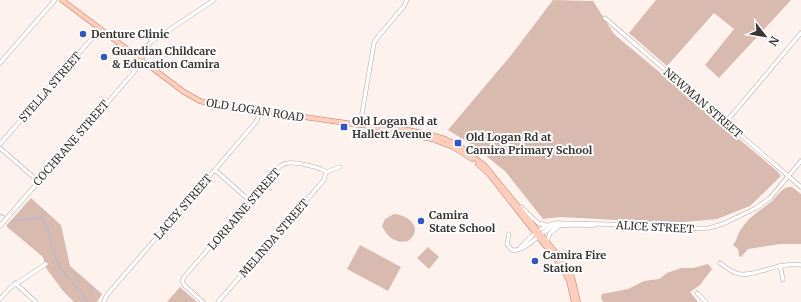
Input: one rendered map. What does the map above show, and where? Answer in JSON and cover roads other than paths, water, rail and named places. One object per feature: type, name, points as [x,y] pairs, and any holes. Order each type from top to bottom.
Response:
[{"type":"main road","name":"OLD LOGAN ROAD","points":[[62,0],[184,92],[200,101],[261,111],[419,132],[440,137],[454,144],[485,166],[518,205],[538,234]]},
{"type":"main road","name":"OLD LOGAN ROAD","points":[[360,125],[377,130],[432,139],[453,147],[472,159],[484,169],[538,234]]},
{"type":"main road","points":[[538,234],[547,240],[569,269],[579,302]]},
{"type":"main road","points":[[538,234],[566,274],[574,302]]},
{"type":"street","points":[[0,63],[55,0]]},
{"type":"street","points":[[129,50],[141,50],[146,48],[151,42],[214,0]]},
{"type":"street","points":[[360,125],[374,43],[404,6],[407,0]]},
{"type":"street","name":"NEWMAN STREET","points":[[605,18],[801,187]]},
{"type":"street","name":"STELLA STREET","points":[[0,144],[100,29]]},
{"type":"street","points":[[726,122],[801,33]]},
{"type":"street","name":"COCHRANE STREET","points":[[0,226],[134,72],[146,48]]},
{"type":"street","name":"LACEY STREET","points":[[104,301],[107,295],[256,122],[261,115],[261,111]]},
{"type":"street","points":[[0,148],[38,181]]},
{"type":"street","name":"ALICE STREET","points":[[538,234],[548,225],[562,222],[646,225],[684,229],[702,228],[723,224],[756,208],[770,198],[801,162]]},
{"type":"street","name":"LORRAINE STREET","points":[[203,302],[184,285],[182,282],[184,277],[283,164],[288,163],[320,167],[326,172]]},
{"type":"street","points":[[326,172],[340,167]]},
{"type":"street","points":[[215,170],[250,201]]},
{"type":"street","name":"MELINDA STREET","points":[[218,302],[324,180],[326,172]]},
{"type":"street","name":"OLD LOGAN ROAD","points":[[518,205],[538,223],[548,225]]},
{"type":"street","name":"ALICE STREET","points":[[538,234],[552,227],[606,224]]},
{"type":"street","points":[[547,240],[550,233],[559,226]]},
{"type":"street","points":[[509,234],[507,244],[512,250],[516,250],[538,234]]},
{"type":"street","points":[[720,263],[732,272],[742,275],[780,265],[801,265]]},
{"type":"street","points":[[0,299],[15,283],[46,264]]},
{"type":"street","points":[[780,265],[783,280]]},
{"type":"street","points":[[15,283],[36,302]]},
{"type":"street","points":[[697,293],[706,302]]},
{"type":"waterway","points":[[0,214],[4,216]]},
{"type":"waterway","points":[[13,221],[42,217],[48,229],[53,250],[60,268],[89,302]]},
{"type":"place","name":"Denture Clinic","points":[[83,34]]},
{"type":"place","name":"Guardian Childcare & Education Camira","points":[[104,57]]},
{"type":"place","name":"Old Logan Rd at Hallett Avenue","points":[[344,127]]},
{"type":"place","name":"Old Logan Rd at Camira Primary School","points":[[458,143]]},
{"type":"place","name":"Camira State School","points":[[421,221]]},
{"type":"place","name":"Camira Fire Station","points":[[535,261]]}]
